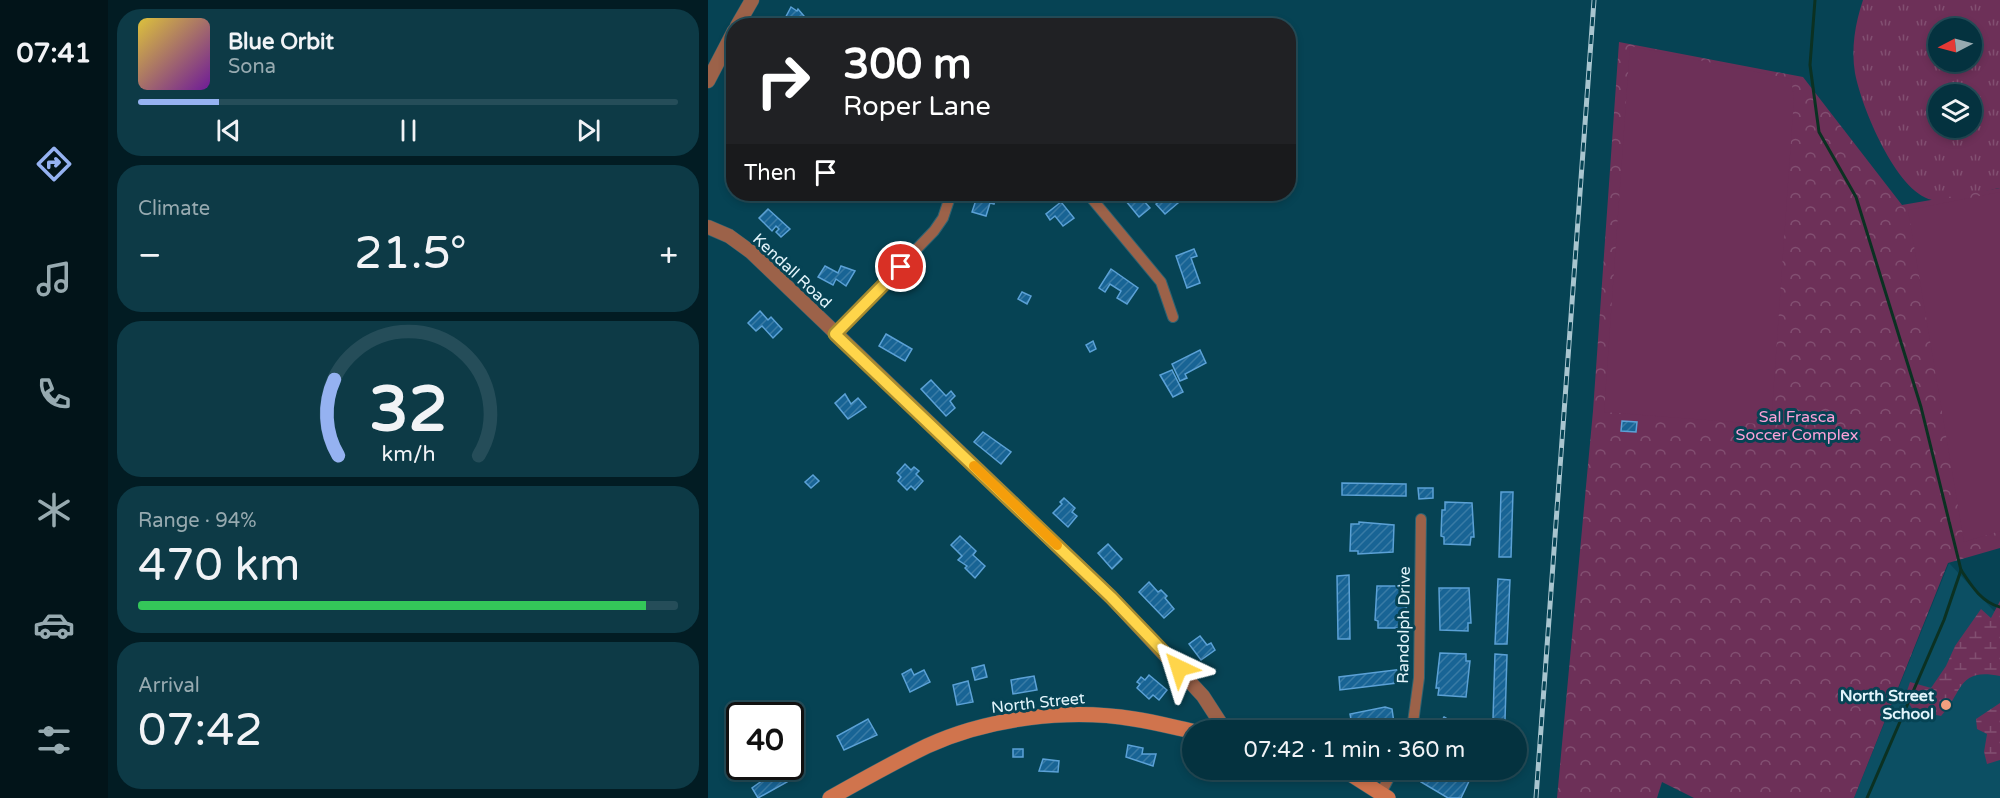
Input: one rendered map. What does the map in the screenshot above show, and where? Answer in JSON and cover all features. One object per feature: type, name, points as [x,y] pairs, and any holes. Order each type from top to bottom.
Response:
[{"type":"main road","name":"North Street","points":[[830,798],[929,745],[985,727],[1018,721],[1095,715],[1133,718],[1182,729]]},
{"type":"main road","points":[[1360,780],[1385,795]]},
{"type":"street","points":[[742,18],[752,0]]},
{"type":"street","points":[[708,81],[726,46]]},
{"type":"street","points":[[835,334],[934,231],[943,218],[949,201]]},
{"type":"street","points":[[1094,201],[1161,282],[1173,317]]},
{"type":"street","name":"Kendall Road","points":[[708,227],[729,236],[751,252],[1111,597],[1203,696],[1219,720]]},
{"type":"street","name":"Randolph Drive","points":[[1413,720],[1419,678],[1420,519]]},
{"type":"street","points":[[1385,795],[1390,780]]},
{"type":"shaded area","name":"North Street School","points":[[1949,563],[1994,611],[2000,613],[2000,798],[1854,798]]},
{"type":"green space","points":[[1863,0],[2000,0],[2000,188],[1956,198],[1932,200],[1919,194],[1906,181],[1882,146],[1864,106],[1855,73],[1853,54],[1856,27]]},
{"type":"green space","name":"Sal Frasca Soccer Complex","points":[[1619,42],[1803,77],[1902,205],[2000,188],[2000,548],[1948,563],[1854,798],[1694,798],[1662,782],[1657,798],[1557,798],[1593,411]]},
{"type":"green space","points":[[1630,46],[1791,79],[1794,98],[1771,425],[1604,412]]},
{"type":"green space","points":[[2000,192],[2000,531],[1964,542],[1908,210]]},
{"type":"green space","points":[[2000,601],[2000,676],[1986,674],[1968,679],[1941,716],[1913,710],[1905,697],[1910,682],[1931,688],[1946,666],[1955,646],[1981,609],[1991,618]]},
{"type":"green space","points":[[2000,703],[2000,760],[1987,764],[1984,752],[1987,734],[1977,729],[1976,719]]},
{"type":"building","points":[[791,7],[797,11],[798,9],[804,16],[803,18],[785,18]]},
{"type":"building","points":[[976,201],[995,201],[994,204],[990,203],[986,216],[972,212]]},
{"type":"building","points":[[1126,201],[1144,201],[1150,208],[1139,217]]},
{"type":"building","points":[[1160,201],[1178,203],[1165,214],[1156,204]]},
{"type":"building","points":[[1061,202],[1074,218],[1063,226],[1055,216],[1050,220],[1046,214]]},
{"type":"building","points":[[768,209],[790,229],[781,237],[776,232],[779,229],[776,226],[772,231],[759,218]]},
{"type":"building","points":[[1194,249],[1197,256],[1191,258],[1200,283],[1187,288],[1176,256]]},
{"type":"building","points":[[825,266],[838,273],[841,266],[855,271],[846,286],[836,279],[833,285],[818,277]]},
{"type":"building","points":[[1111,269],[1138,288],[1127,304],[1117,298],[1121,291],[1110,284],[1105,292],[1099,288]]},
{"type":"building","points":[[1022,292],[1031,296],[1027,304],[1018,299]]},
{"type":"building","points":[[760,311],[768,320],[771,317],[782,329],[773,338],[762,326],[756,331],[748,323]]},
{"type":"building","points":[[886,334],[912,349],[905,361],[879,346]]},
{"type":"building","points":[[1093,341],[1096,349],[1090,352],[1086,345]]},
{"type":"building","points":[[1200,350],[1206,363],[1185,374],[1187,378],[1180,381],[1172,364]]},
{"type":"building","points":[[1172,370],[1183,392],[1173,397],[1160,375]]},
{"type":"building","points":[[931,380],[946,396],[951,391],[955,396],[950,401],[955,408],[946,416],[921,389]]},
{"type":"building","points":[[845,394],[851,404],[858,398],[866,407],[848,419],[835,403]]},
{"type":"building","points":[[1622,421],[1637,422],[1636,432],[1621,431]]},
{"type":"building","points":[[983,432],[1011,452],[1001,464],[974,442]]},
{"type":"building","points":[[905,464],[911,470],[914,467],[919,471],[916,474],[923,481],[915,490],[911,486],[907,490],[898,481],[901,477],[897,473]]},
{"type":"building","points":[[813,475],[819,481],[811,488],[805,482]]},
{"type":"building","points":[[1342,483],[1406,484],[1406,496],[1342,495]]},
{"type":"building","points":[[1418,488],[1433,488],[1433,498],[1419,499]]},
{"type":"building","points":[[1501,492],[1513,492],[1511,557],[1499,557]]},
{"type":"building","points":[[1064,498],[1075,508],[1072,512],[1077,516],[1068,527],[1053,513],[1062,504],[1060,502]]},
{"type":"building","points":[[1445,502],[1472,503],[1474,537],[1471,537],[1470,545],[1444,544],[1444,537],[1441,536],[1442,510],[1445,510]]},
{"type":"building","points":[[1359,522],[1394,525],[1393,552],[1358,554],[1358,551],[1350,551],[1351,524],[1359,524]]},
{"type":"building","points":[[960,536],[976,551],[973,555],[985,566],[975,578],[965,568],[967,566],[958,560],[962,556],[951,545]]},
{"type":"building","points":[[1108,544],[1122,559],[1112,569],[1098,553]]},
{"type":"building","points":[[1349,575],[1350,639],[1338,639],[1337,576]]},
{"type":"building","points":[[1498,579],[1510,580],[1507,644],[1495,644]]},
{"type":"building","points":[[1149,582],[1158,592],[1161,590],[1167,596],[1165,598],[1174,609],[1164,618],[1139,592]]},
{"type":"building","points":[[1377,586],[1405,586],[1405,594],[1408,594],[1404,628],[1378,628],[1378,621],[1375,620]]},
{"type":"building","points":[[1439,588],[1469,588],[1471,623],[1468,623],[1468,631],[1440,630]]},
{"type":"building","points":[[1200,636],[1207,645],[1211,643],[1215,650],[1201,660],[1189,644]]},
{"type":"building","points":[[1440,653],[1466,654],[1466,661],[1470,661],[1466,697],[1438,695],[1439,688],[1436,688]]},
{"type":"building","points":[[1495,654],[1507,655],[1505,720],[1493,719]]},
{"type":"building","points":[[984,665],[987,677],[975,680],[972,668]]},
{"type":"building","points":[[911,669],[914,675],[924,670],[930,682],[910,692],[902,674]]},
{"type":"building","points":[[1403,669],[1405,682],[1340,690],[1339,677]]},
{"type":"building","points":[[1149,675],[1167,690],[1159,700],[1153,695],[1149,699],[1137,688],[1140,684],[1137,682],[1141,677],[1145,680]]},
{"type":"building","points":[[1034,676],[1037,690],[1013,694],[1011,680]]},
{"type":"building","points":[[968,681],[973,702],[957,705],[953,685]]},
{"type":"building","points":[[1385,707],[1392,709],[1394,720],[1351,720],[1350,714]]},
{"type":"building","points":[[868,719],[877,735],[844,750],[837,736]]},
{"type":"building","points":[[1128,745],[1143,748],[1142,754],[1156,754],[1153,766],[1126,757]]},
{"type":"building","points":[[1013,749],[1023,749],[1023,757],[1013,757]]},
{"type":"building","points":[[1043,759],[1059,761],[1058,772],[1039,771]]},
{"type":"building","points":[[763,780],[786,780],[787,782],[758,798],[752,788]]},
{"type":"building","points":[[1422,780],[1470,780],[1461,798],[1448,798],[1421,782]]},
{"type":"waterway","points":[[1815,0],[1810,65],[1819,132],[1856,197],[1921,407],[1961,570],[1982,597],[2000,607]]},
{"type":"waterway","points":[[1867,798],[1944,620],[1961,570]]},
{"type":"railway","points":[[1536,798],[1594,0]]},
{"type":"slow traffic","points":[[974,466],[1057,545]]},
{"type":"place","name":"North Street School","points":[[1946,705]]},
{"type":"route","points":[[901,267],[835,334],[1111,597],[1179,668]]}]
